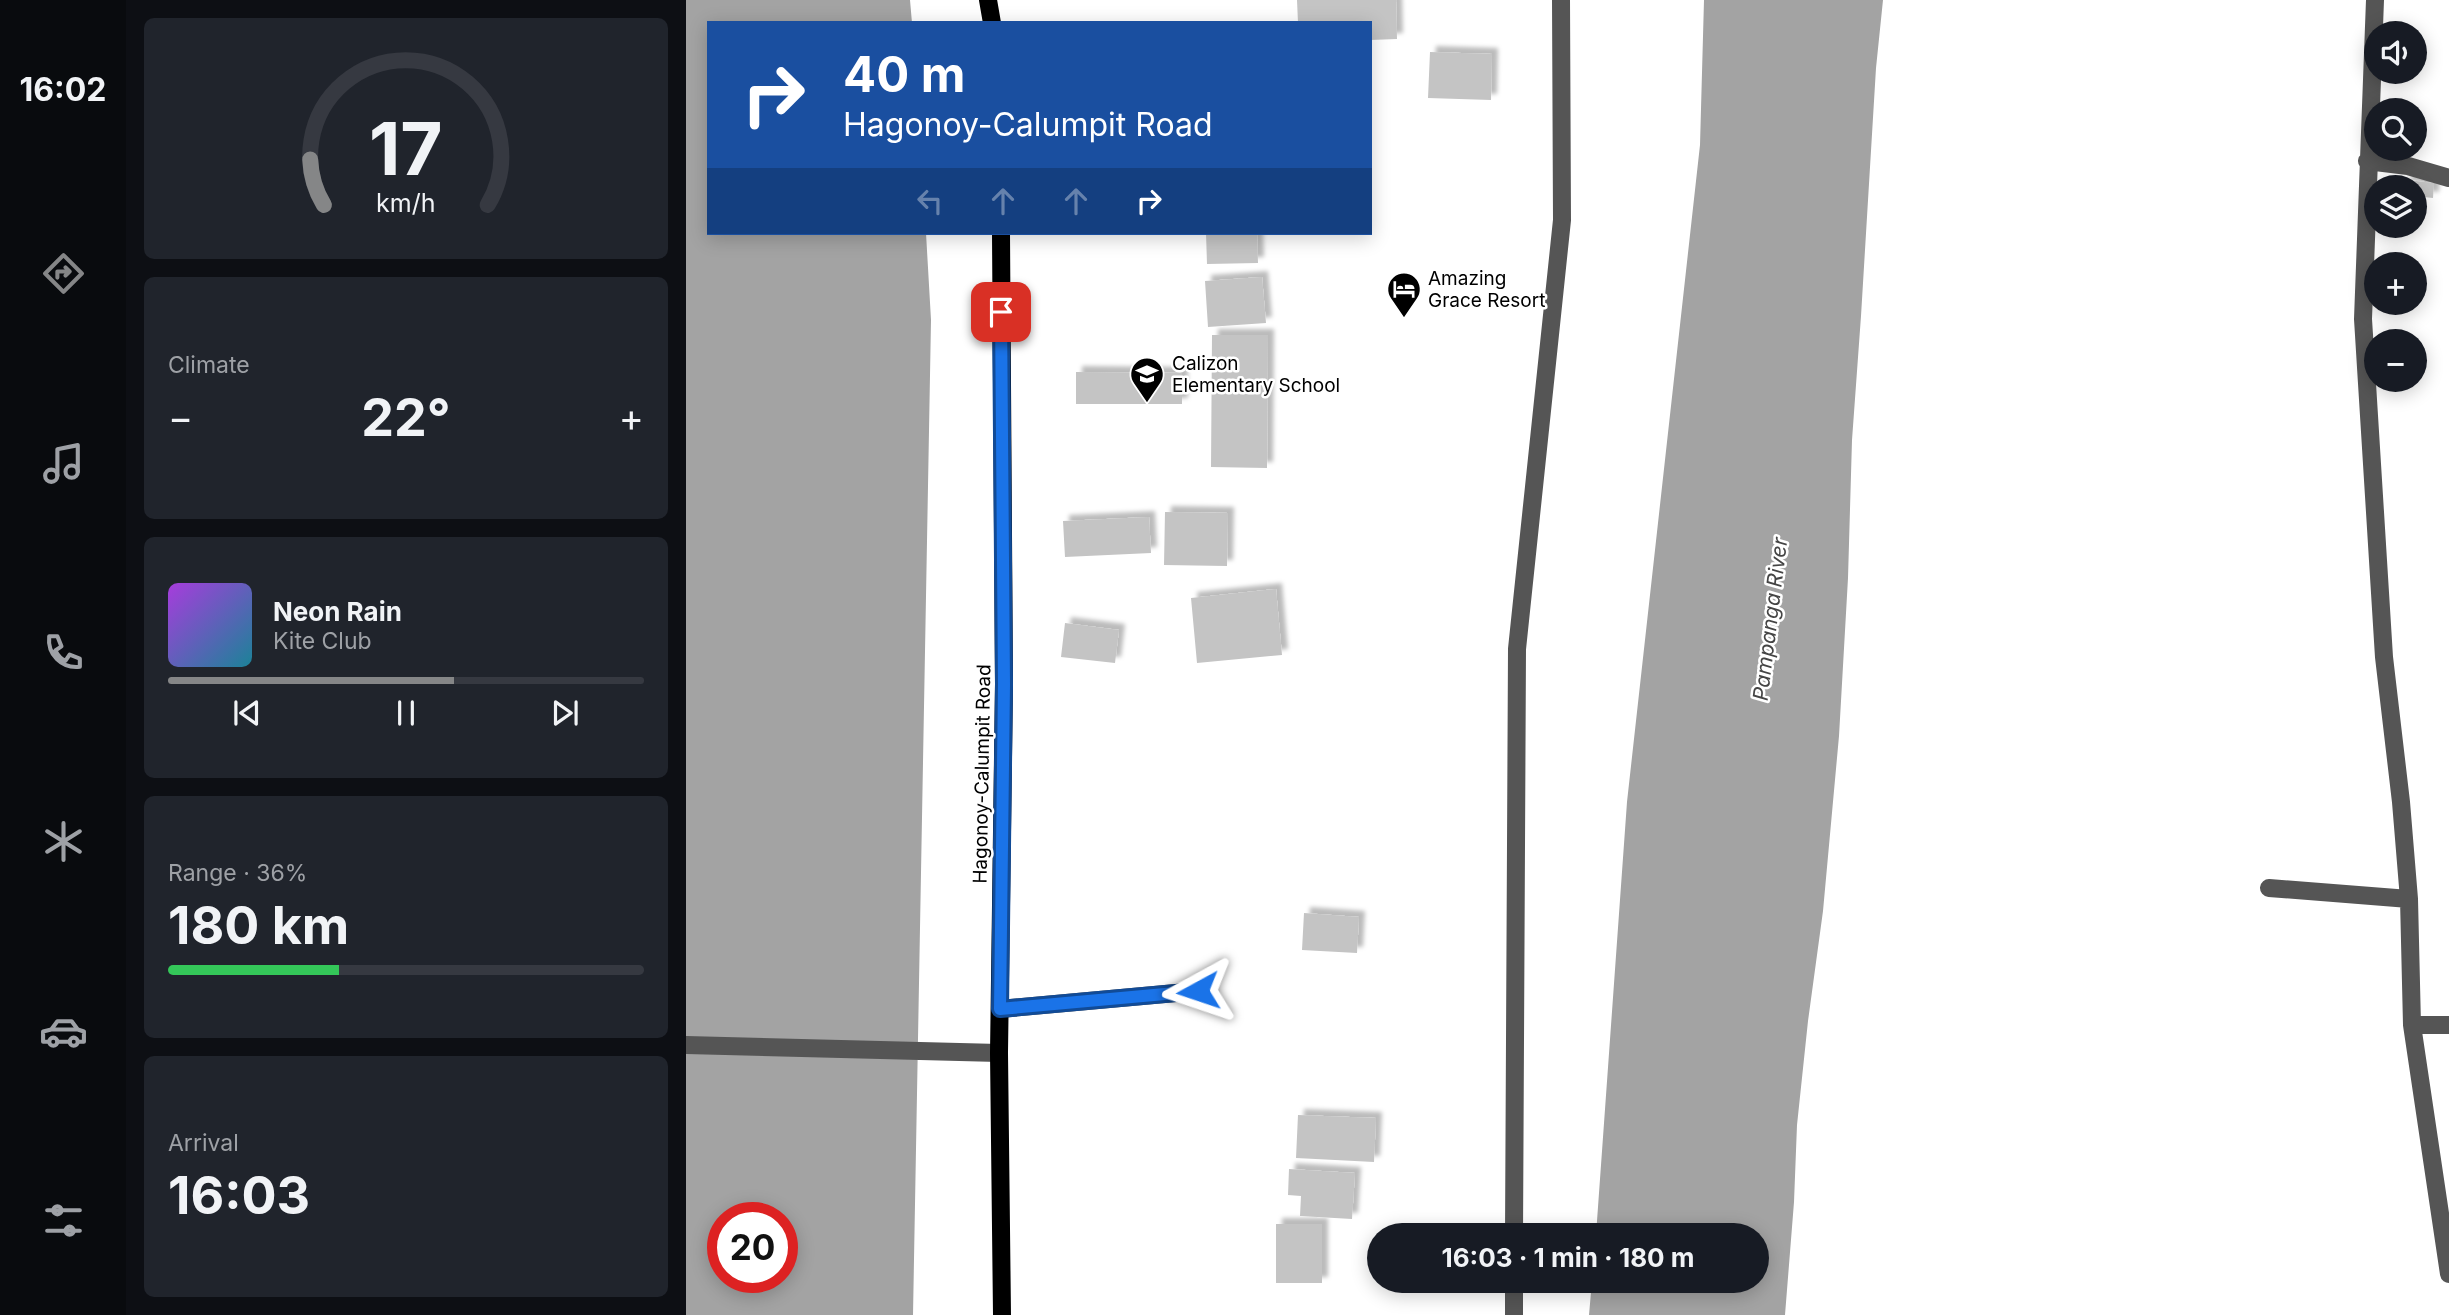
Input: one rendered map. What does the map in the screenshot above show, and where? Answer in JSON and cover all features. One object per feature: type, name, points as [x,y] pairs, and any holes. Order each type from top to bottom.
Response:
[{"type":"main road","points":[[988,0],[992,21]]},
{"type":"main road","name":"Hagonoy-Calumpit Road","points":[[1001,235],[1004,684],[999,1053],[1002,1315]]},
{"type":"street","points":[[1514,1223],[1517,649],[1562,220],[1561,0]]},
{"type":"street","points":[[2370,98],[2375,0]]},
{"type":"street","points":[[2449,178],[2408,166],[2367,161],[2363,319],[2384,657],[2409,899],[2412,1025],[2449,1274]]},
{"type":"street","points":[[2269,888],[2409,899]]},
{"type":"street","points":[[1000,1009],[1198,991]]},
{"type":"street","points":[[2412,1025],[2449,1025]]},
{"type":"street","points":[[686,1045],[999,1053]]},
{"type":"street","points":[[1514,1293],[1514,1315]]},
{"type":"water","points":[[686,0],[910,0],[912,21],[707,21],[707,235],[926,235],[931,320],[913,1315],[686,1315]]},
{"type":"water","name":"Pampanga River","points":[[1704,0],[1883,0],[1876,68],[1852,440],[1839,736],[1823,911],[1797,1125],[1785,1315],[1589,1315],[1591,1293],[1769,1293],[1769,1223],[1597,1223],[1627,802],[1700,145]]},
{"type":"building","points":[[1297,0],[1396,0],[1397,39],[1372,40],[1372,21],[1298,21]]},
{"type":"building","points":[[1430,52],[1492,54],[1491,100],[1428,98]]},
{"type":"building","points":[[2427,182],[2434,183],[2433,198],[2427,197]]},
{"type":"building","points":[[1206,235],[1257,235],[1258,263],[1207,264]]},
{"type":"building","points":[[1262,277],[1266,323],[1208,327],[1205,281]]},
{"type":"building","points":[[1212,335],[1268,335],[1267,468],[1211,467]]},
{"type":"building","points":[[1076,372],[1182,373],[1182,404],[1076,404]]},
{"type":"building","points":[[1165,512],[1228,513],[1227,566],[1164,565]]},
{"type":"building","points":[[1149,517],[1151,553],[1065,557],[1063,521]]},
{"type":"building","points":[[1276,589],[1282,655],[1197,663],[1191,598]]},
{"type":"building","points":[[1065,623],[1119,630],[1115,663],[1061,657]]},
{"type":"building","points":[[1304,913],[1359,917],[1357,953],[1302,950]]},
{"type":"building","points":[[1298,1115],[1376,1118],[1374,1162],[1296,1158]]},
{"type":"building","points":[[1289,1169],[1355,1173],[1352,1219],[1300,1216],[1301,1196],[1288,1195]]},
{"type":"building","points":[[1276,1224],[1322,1224],[1322,1283],[1276,1283]]},
{"type":"place","name":"Amazing Grace Resort","points":[[1404,319]]},
{"type":"place","name":"Calizon Elementary School","points":[[1147,404]]},
{"type":"route","points":[[1001,312],[1004,684],[1000,1009],[1198,991]]}]
